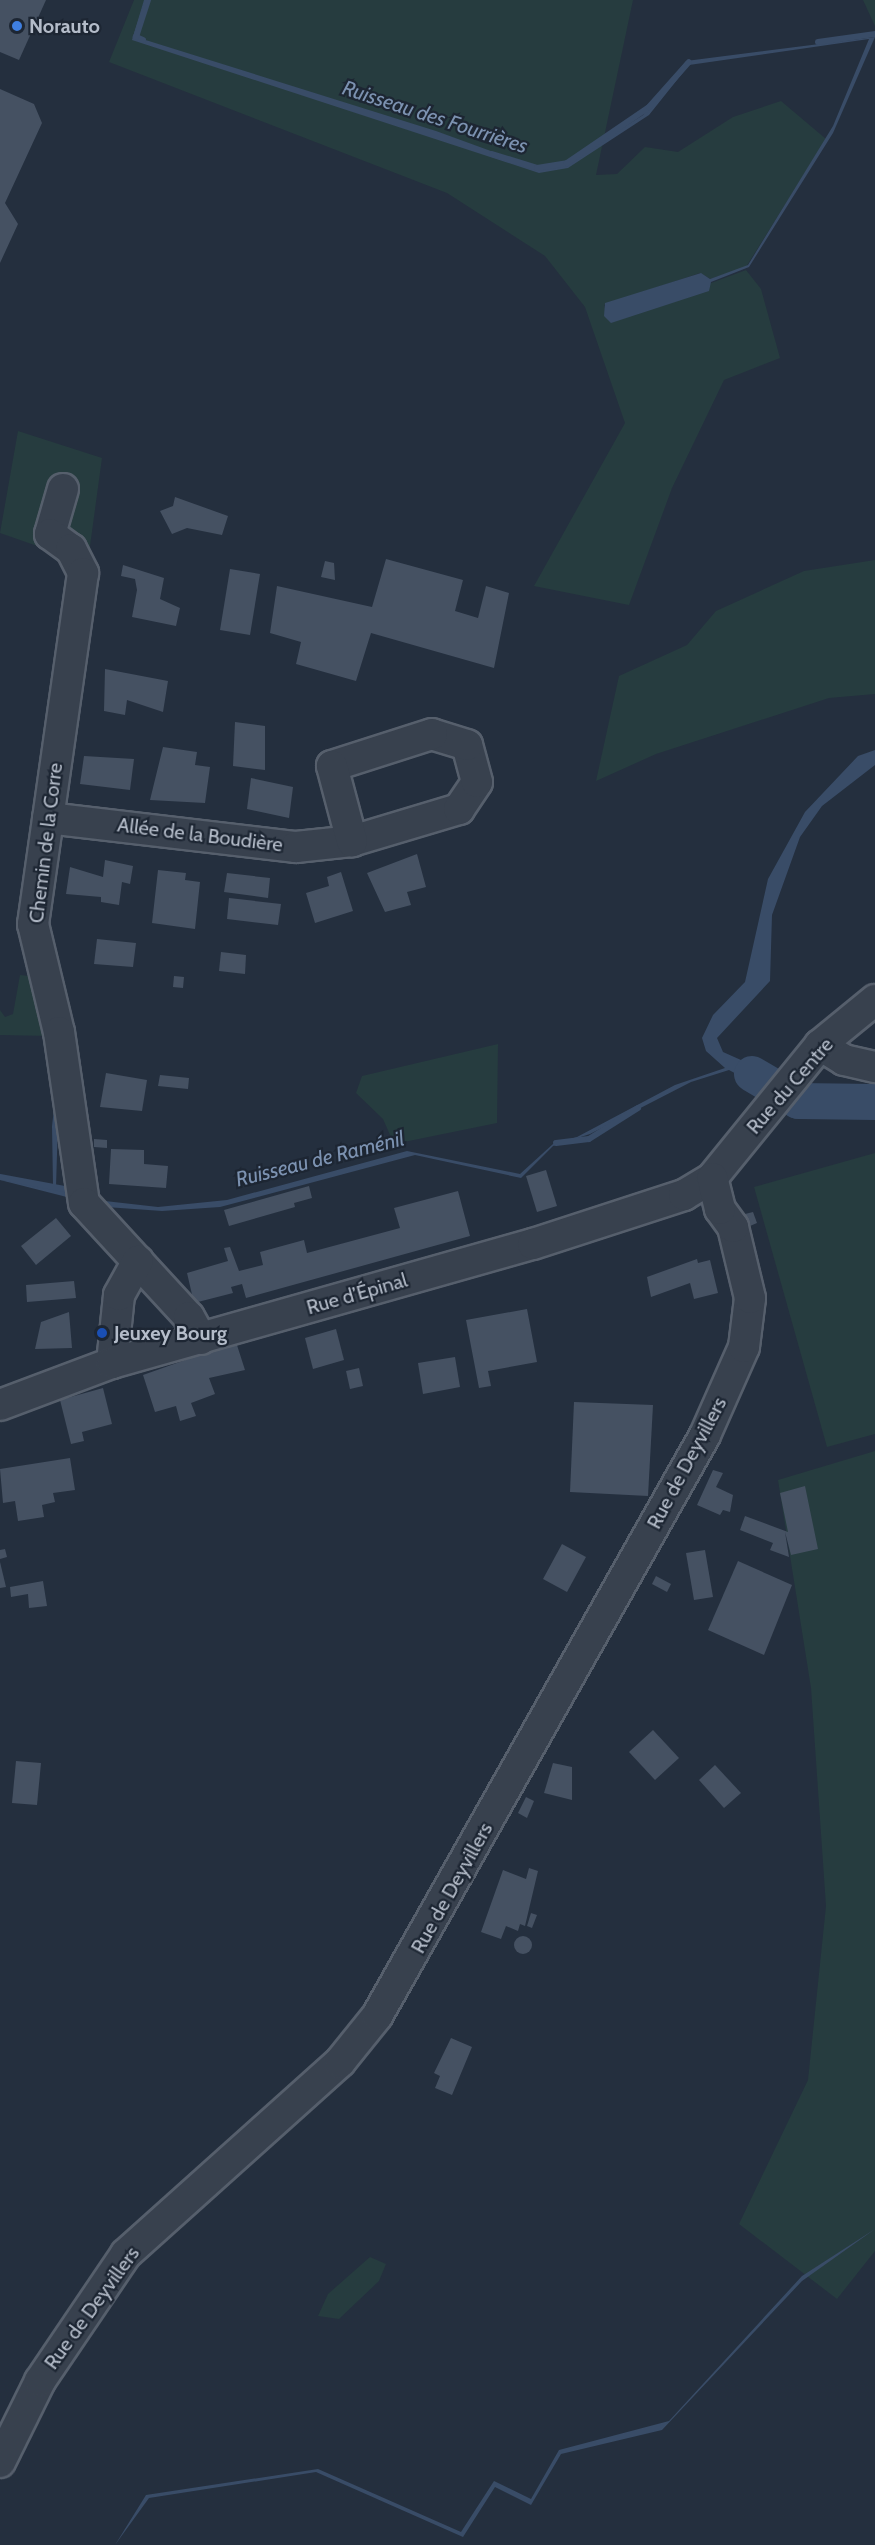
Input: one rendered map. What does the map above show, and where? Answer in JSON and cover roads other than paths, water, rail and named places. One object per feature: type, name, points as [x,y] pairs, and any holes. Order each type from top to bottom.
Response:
[{"type":"street","name":"Chemin de la Corre","points":[[63,489],[50,534],[70,549],[83,573],[33,924],[59,1032],[81,1192],[138,1261],[189,1317],[201,1339]]},
{"type":"street","name":"Allée de la Boudière","points":[[48,818],[296,847],[352,841],[459,809],[477,782],[467,745],[432,734],[332,766],[352,841]]},
{"type":"street","name":"Rue du Centre","points":[[717,1172],[820,1045],[875,1000]]},
{"type":"street","points":[[820,1045],[844,1060],[875,1067]]},
{"type":"street","name":"Rue de Deyvillers","points":[[0,2462],[40,2381],[126,2254],[340,2061],[377,2016],[422,1942],[705,1435],[744,1347],[750,1298],[733,1227],[736,1189],[717,1172]]},
{"type":"street","name":"Rue d’Épinal","points":[[0,1405],[112,1363],[633,1215],[717,1172]]},
{"type":"street","points":[[112,1363],[119,1295],[138,1261]]},
{"type":"water","points":[[144,0],[148,0],[136,37],[436,131],[537,168],[567,163],[643,115],[686,61],[875,37],[833,133],[749,267],[711,282],[709,291],[611,323],[604,316],[605,303],[701,273],[710,279],[748,265],[833,126],[869,39],[689,65],[649,115],[568,168],[539,173],[132,40]]},
{"type":"water","points":[[875,750],[875,765],[822,806],[800,837],[772,915],[770,981],[717,1038],[723,1052],[777,1076],[766,1090],[729,1070],[691,1082],[590,1134],[553,1146],[521,1178],[415,1155],[220,1207],[162,1211],[106,1207],[0,1180],[53,1186],[52,1126],[60,1057],[56,1187],[78,1186],[105,1201],[158,1207],[227,1200],[407,1151],[520,1174],[553,1144],[577,1137],[675,1085],[725,1068],[706,1051],[702,1038],[713,1015],[745,982],[768,879],[805,812],[858,756]]},
{"type":"water","points":[[875,2229],[802,2281],[662,2430],[561,2454],[531,2505],[495,2487],[463,2537],[316,2472],[149,2498],[115,2545],[146,2495],[318,2469],[461,2532],[494,2481],[531,2499],[559,2450],[669,2421],[802,2276]]},
{"type":"waterway","name":"Ruisseau des Fourrières","points":[[143,40],[136,37],[148,0]]},
{"type":"waterway","name":"Ruisseau des Fourrières","points":[[818,42],[875,34]]},
{"type":"waterway","name":"Ruisseau des Fourrières","points":[[492,154],[537,168],[567,163],[649,107],[689,62]]},
{"type":"waterway","points":[[752,1074],[798,1101],[875,1102]]},
{"type":"waterway","name":"Ruisseau de Raménil","points":[[556,1143],[589,1139],[638,1108]]},
{"type":"waterway","name":"Ruisseau de Raménil","points":[[0,1177],[70,1190]]},
{"type":"place","name":"Norauto","points":[[17,26]]},
{"type":"place","name":"Jeuxey Bourg","points":[[102,1333]]}]
